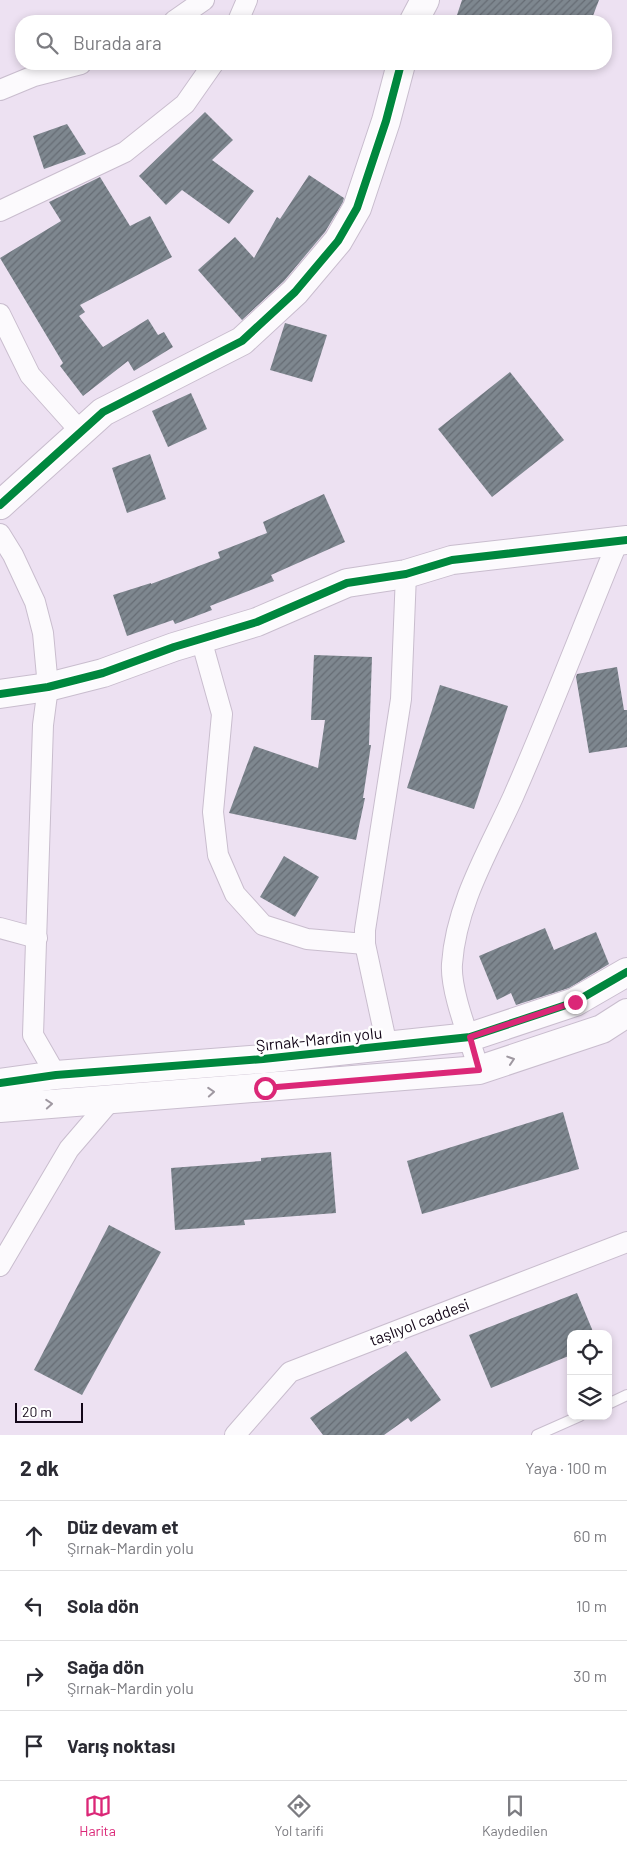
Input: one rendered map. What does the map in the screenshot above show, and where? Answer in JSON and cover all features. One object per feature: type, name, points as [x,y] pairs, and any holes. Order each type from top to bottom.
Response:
[{"type":"street","points":[[183,15],[204,0]]},
{"type":"street","points":[[240,15],[246,0]]},
{"type":"street","points":[[417,15],[425,0]]},
{"type":"street","points":[[0,90],[34,76],[57,70]]},
{"type":"street","points":[[0,211],[126,152],[185,104],[210,70]]},
{"type":"street","points":[[0,505],[103,412],[242,341],[295,292],[338,241],[357,208],[386,121],[399,70]]},
{"type":"street","points":[[0,314],[30,376],[81,432]]},
{"type":"street","points":[[0,534],[14,555],[35,602],[43,633],[48,687],[43,725],[33,1035],[56,1075]]},
{"type":"street","points":[[0,694],[48,687],[103,673],[257,622],[347,583],[406,574],[452,560],[623,541],[513,796],[475,877],[458,928],[452,965],[456,993],[479,1070]]},
{"type":"street","points":[[387,1046],[365,944],[365,930],[401,699],[406,574]]},
{"type":"street","points":[[201,639],[222,714],[213,812],[218,855],[235,894],[263,925],[307,939],[365,944]]},
{"type":"street","points":[[0,928],[37,938]]},
{"type":"street","name":"Şırnak-Mardin yolu","points":[[0,1083],[56,1075],[263,1059],[470,1037],[575,1002],[627,972]]},
{"type":"street","points":[[0,1108],[479,1070],[602,1030],[627,1013]]},
{"type":"street","points":[[0,1266],[69,1149],[111,1100]]},
{"type":"street","name":"taşlıyol caddesi","points":[[235,1435],[290,1372],[627,1242]]},
{"type":"lane","points":[[612,1402],[627,1395]]},
{"type":"lane","points":[[538,1435],[571,1420]]},
{"type":"building","points":[[462,0],[599,0],[593,15],[457,15]]},
{"type":"building","points":[[205,112],[233,140],[212,160],[254,191],[229,224],[182,190],[166,205],[139,176]]},
{"type":"building","points":[[67,124],[86,154],[44,169],[33,136]]},
{"type":"building","points":[[309,175],[344,198],[343,202],[325,232],[284,281],[242,320],[198,270],[235,237],[254,258],[277,217],[280,219]]},
{"type":"building","points":[[100,177],[130,226],[150,216],[172,257],[80,305],[85,312],[79,316],[103,347],[148,319],[158,335],[164,332],[173,347],[134,371],[128,361],[83,396],[60,366],[63,363],[0,258],[61,221],[49,202]]},
{"type":"building","points":[[285,323],[327,335],[312,382],[270,370]]},
{"type":"building","points":[[510,372],[564,440],[492,497],[438,429]]},
{"type":"building","points":[[191,393],[207,429],[168,447],[152,411]]},
{"type":"building","points":[[150,454],[166,499],[127,513],[112,468]]},
{"type":"building","points":[[324,494],[345,542],[271,575],[274,581],[210,606],[212,610],[175,624],[173,620],[127,636],[113,595],[151,584],[220,558],[218,552],[267,533],[263,522]]},
{"type":"building","points":[[314,655],[372,657],[369,745],[371,745],[363,798],[365,798],[356,840],[229,813],[254,746],[318,768],[325,720],[311,720]]},
{"type":"building","points":[[617,667],[624,710],[627,710],[627,747],[589,753],[576,677],[577,674]]},
{"type":"building","points":[[440,685],[508,706],[474,809],[407,788]]},
{"type":"building","points":[[284,856],[319,877],[295,917],[260,897]]},
{"type":"building","points":[[545,928],[554,950],[596,932],[609,964],[569,988],[516,1005],[511,993],[497,1000],[479,956]]},
{"type":"building","points":[[563,1112],[579,1169],[422,1214],[407,1161]]},
{"type":"building","points":[[331,1152],[336,1213],[244,1220],[245,1225],[175,1230],[171,1168],[261,1161],[261,1158]]},
{"type":"building","points":[[109,1225],[161,1252],[82,1395],[34,1370]]},
{"type":"building","points":[[577,1293],[592,1330],[567,1330],[567,1357],[491,1388],[469,1335]]},
{"type":"building","points":[[406,1351],[441,1400],[411,1422],[408,1418],[384,1435],[323,1435],[310,1418]]},
{"type":"cycle path","points":[[0,505],[103,412],[242,341],[295,292],[338,241],[357,208],[386,121],[399,70]]},
{"type":"cycle path","points":[[0,694],[48,687],[103,673],[174,647],[257,622],[347,583],[406,574],[452,560],[627,540]]},
{"type":"cycle path","points":[[0,1083],[56,1075],[263,1059],[470,1037],[575,1002],[627,972]]},
{"type":"route","points":[[265,1088],[479,1070],[470,1037],[575,1002]]}]
